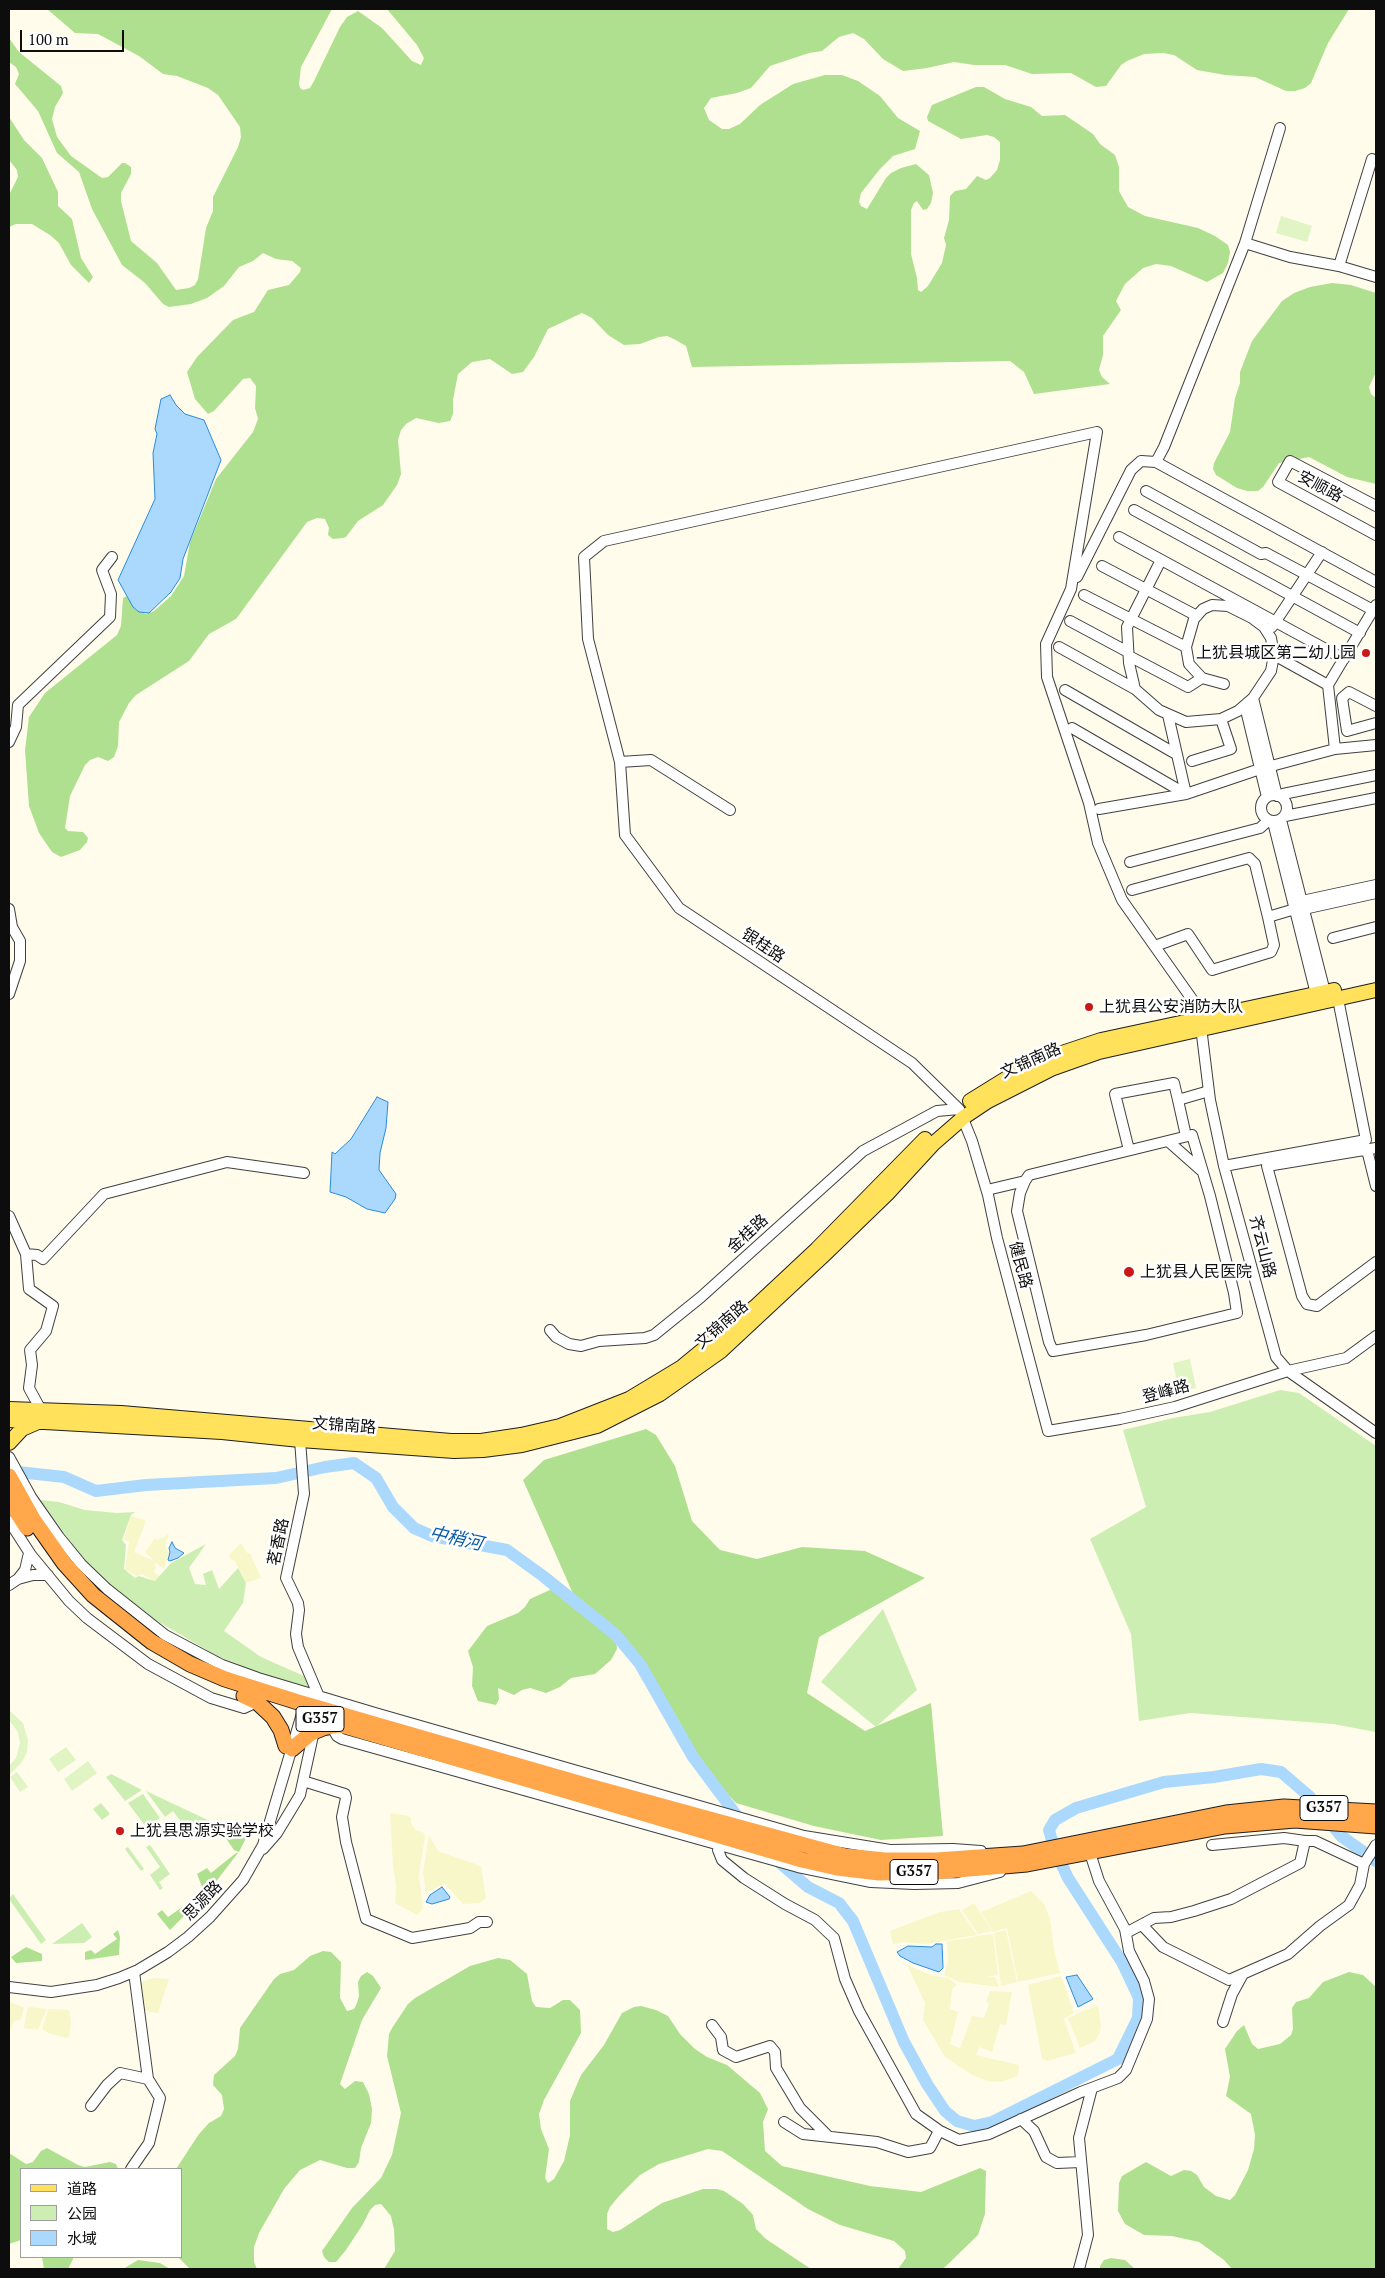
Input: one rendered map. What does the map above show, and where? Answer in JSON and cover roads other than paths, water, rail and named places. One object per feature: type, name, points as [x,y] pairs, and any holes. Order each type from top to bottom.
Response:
[{"type":"highway","name":"G357","points":[[9,1476],[58,1570],[86,1600],[116,1627],[146,1650],[184,1672],[253,1700],[307,1706],[334,1724],[585,1798],[699,1817]]},
{"type":"highway","name":"G357","points":[[20,1498],[64,1563],[93,1595],[152,1642],[190,1664],[225,1679],[307,1706],[699,1817],[801,1858],[845,1856],[885,1860],[1025,1859],[1090,1846],[1226,1813],[1284,1807],[1370,1813]]},
{"type":"highway","points":[[253,1700],[277,1722],[289,1747],[314,1731],[334,1724]]},
{"type":"highway","name":"G357","points":[[1090,1846],[1225,1826],[1370,1813]]},
{"type":"highway","name":"G357","points":[[1370,1813],[1376,1826]]},
{"type":"main road","name":"文锦南路","points":[[9,1409],[121,1413],[451,1441],[481,1441],[522,1435],[560,1426],[594,1414],[652,1387],[682,1367],[755,1307],[818,1248],[928,1136],[961,1113],[1051,1069],[1099,1052],[1200,1024],[1376,981]]},
{"type":"main road","name":"文锦南路","points":[[1200,1024],[1338,999],[1376,990]]},
{"type":"main road","name":"文锦南路","points":[[9,1420],[222,1432],[300,1440],[454,1451],[522,1445],[560,1437],[597,1426],[660,1394],[721,1351],[887,1194],[961,1113]]},
{"type":"main road","points":[[9,1400],[22,1406],[41,1410]]},
{"type":"main road","points":[[9,1442],[27,1426],[51,1421]]},
{"type":"street","points":[[1156,462],[1164,447],[1245,243],[1280,128]]},
{"type":"street","points":[[1339,266],[1372,158]]},
{"type":"street","points":[[1245,243],[1290,257],[1339,266],[1376,277]]},
{"type":"street","name":"银桂路","points":[[961,1113],[912,1063],[679,908],[625,835],[620,762],[588,639],[584,557],[604,540],[1098,432],[1070,590]]},
{"type":"street","points":[[1070,590],[1131,470],[1141,461],[1156,462],[1376,582]]},
{"type":"street","name":"安顺路","points":[[1376,506],[1290,461],[1278,482],[1376,535]]},
{"type":"street","points":[[1146,491],[1261,554],[1266,553],[1375,608],[1328,684],[1336,749]]},
{"type":"street","points":[[1134,510],[1360,633]]},
{"type":"street","points":[[1119,537],[1344,659]]},
{"type":"street","points":[[1267,632],[1277,623],[1322,552]]},
{"type":"street","points":[[9,742],[16,726],[18,705],[110,617],[112,594],[102,570],[112,558]]},
{"type":"street","points":[[1135,689],[1128,654],[1127,627],[1161,560]]},
{"type":"street","points":[[1102,566],[1197,616]]},
{"type":"street","name":"齐云山路","points":[[1070,590],[1046,644],[1047,677],[1089,804],[1098,843],[1122,900],[1194,1002],[1200,1024],[1209,1091],[1224,1166],[1269,1337],[1276,1357],[1288,1371],[1376,1433]]},
{"type":"street","points":[[1084,595],[1186,647]]},
{"type":"street","points":[[1059,647],[1135,689],[1147,701],[1168,715],[1186,722],[1221,719],[1238,712],[1249,702],[1271,671],[1274,655],[1271,638],[1267,632],[1252,618],[1228,606],[1212,605],[1203,609],[1197,616],[1186,647],[1189,664],[1202,678],[1224,684]]},
{"type":"street","points":[[1070,621],[1188,687],[1202,678]]},
{"type":"street","points":[[1274,655],[1328,684]]},
{"type":"street","points":[[1065,690],[1176,754]]},
{"type":"street","points":[[1376,706],[1349,692],[1342,698],[1347,730],[1376,723]]},
{"type":"street","points":[[1249,702],[1265,767],[1275,797],[1286,804],[1277,819],[1321,993]]},
{"type":"street","points":[[1168,715],[1186,794]]},
{"type":"street","points":[[1192,761],[1231,749],[1221,719]]},
{"type":"street","points":[[1072,728],[1186,794]]},
{"type":"street","points":[[1099,809],[1186,794],[1265,767],[1336,749],[1376,745]]},
{"type":"street","points":[[620,762],[651,760],[730,810]]},
{"type":"street","points":[[1277,819],[1261,811],[1262,802],[1283,794],[1376,775]]},
{"type":"street","points":[[1130,862],[1260,828],[1277,819],[1376,798]]},
{"type":"street","points":[[1132,890],[1249,858],[1255,864],[1274,945],[1272,952],[1212,970],[1188,934],[1155,946]]},
{"type":"street","points":[[1268,917],[1376,884]]},
{"type":"street","points":[[1300,906],[1376,893]]},
{"type":"street","points":[[9,909],[12,927],[20,941],[20,961],[9,994]]},
{"type":"street","points":[[1334,938],[1376,927]]},
{"type":"street","points":[[1224,1166],[1366,1140],[1338,999]]},
{"type":"street","points":[[1129,1150],[1115,1094],[1174,1083],[1186,1136]]},
{"type":"street","points":[[1178,1100],[1209,1091]]},
{"type":"street","name":"金桂路","points":[[550,1330],[556,1337],[569,1344],[581,1346],[599,1341],[645,1338],[654,1335],[701,1297],[863,1151],[937,1110],[961,1113]]},
{"type":"street","name":"健民路","points":[[961,1113],[987,1190],[1048,1431]]},
{"type":"street","points":[[1192,1135],[1203,1172],[1234,1293],[1237,1313],[1146,1336],[1059,1352],[1054,1351],[1049,1342],[1018,1211],[1020,1193],[1025,1181],[1029,1175],[1186,1136],[1192,1135]]},
{"type":"street","points":[[1168,1141],[1203,1172]]},
{"type":"street","points":[[1376,1186],[1372,1149],[1267,1166],[1302,1296],[1308,1304],[1317,1306],[1376,1262]]},
{"type":"street","points":[[26,1254],[37,1255],[43,1259],[104,1194],[227,1162],[304,1173]]},
{"type":"street","points":[[987,1190],[1025,1181]]},
{"type":"street","points":[[9,1216],[26,1254],[29,1289],[53,1306],[46,1331],[30,1350],[32,1365],[29,1388],[41,1410]]},
{"type":"street","name":"登峰路","points":[[1048,1431],[1120,1419],[1174,1407],[1288,1371],[1346,1358],[1376,1336]]},
{"type":"street","name":"茗香路","points":[[300,1440],[303,1459],[304,1494],[286,1578],[298,1603],[296,1634],[298,1647],[314,1686],[307,1706]]},
{"type":"street","points":[[9,1457],[20,1498],[81,1564],[107,1589],[165,1635],[222,1664],[258,1678],[307,1706]]},
{"type":"street","points":[[9,1521],[30,1553],[87,1618],[148,1664],[211,1698],[244,1708],[253,1700]]},
{"type":"street","points":[[18,1579],[25,1570],[30,1553]]},
{"type":"street","points":[[9,1585],[18,1579],[32,1575],[48,1575]]},
{"type":"street","name":"思源路","points":[[10,1983],[50,1985],[95,1978],[135,1964],[184,1932],[222,1894],[237,1876],[248,1858],[263,1824],[289,1747],[307,1706]]},
{"type":"street","points":[[334,1724],[342,1739],[719,1846],[801,1858],[871,1882],[914,1884],[958,1883],[1025,1859]]},
{"type":"street","points":[[257,1856],[278,1833],[300,1795],[314,1731]]},
{"type":"street","name":"思源路","points":[[10,1983],[50,1992],[104,1983],[134,1972],[168,1952],[188,1937],[210,1917],[243,1880],[257,1856],[270,1826],[289,1747]]},
{"type":"street","points":[[302,1781],[344,1794],[346,1798],[342,1817],[346,1842],[366,1920],[412,1938],[470,1928],[479,1922],[487,1922]]},
{"type":"street","points":[[699,1817],[772,1826],[804,1836],[890,1850],[953,1849],[1025,1859]]},
{"type":"street","points":[[1212,1845],[1284,1838],[1315,1842],[1364,1864]]},
{"type":"street","points":[[1126,1933],[1154,1918],[1179,1915],[1231,1899],[1300,1863],[1305,1841]]},
{"type":"street","points":[[719,1846],[718,1850],[722,1860],[744,1878],[785,1904],[815,1920],[834,1938],[845,1979],[878,2048],[916,2114],[939,2131],[959,2140],[989,2134],[1118,2078],[1126,2070],[1148,2019],[1149,1999],[1144,1981],[1129,1951],[1126,1933],[1099,1881],[1090,1846]]},
{"type":"street","points":[[1142,1925],[1163,1947],[1229,1980],[1288,1954],[1320,1926],[1349,1905],[1360,1885],[1364,1864],[1374,1849]]},
{"type":"street","points":[[132,2168],[149,2143],[160,2098],[148,2079],[134,1972]]},
{"type":"street","points":[[1223,2022],[1232,1994],[1243,1974]]},
{"type":"street","points":[[712,2025],[721,2037],[723,2050],[736,2056],[770,2046],[775,2052],[776,2068],[800,2108],[829,2137]]},
{"type":"street","points":[[91,2106],[107,2085],[120,2073],[148,2079]]},
{"type":"street","points":[[1079,2269],[1088,2235],[1079,2138],[1092,2088]]},
{"type":"street","points":[[1021,2120],[1034,2132],[1046,2158],[1057,2164],[1081,2162]]},
{"type":"street","points":[[784,2122],[803,2134],[877,2142],[908,2152],[930,2148],[939,2131]]},
{"type":"water","points":[[170,395],[185,414],[204,420],[221,460],[183,559],[180,578],[171,592],[149,613],[139,612],[133,607],[118,580],[155,499],[153,453],[157,434],[155,429],[161,399]]},
{"type":"water","points":[[377,1097],[388,1102],[379,1170],[396,1194],[395,1199],[385,1213],[367,1209],[346,1197],[330,1192],[332,1152],[335,1154],[351,1139]]},
{"type":"water","points":[[172,1542],[175,1548],[184,1553],[170,1561],[168,1560],[169,1548]]},
{"type":"water","points":[[442,1887],[450,1897],[449,1899],[432,1904],[426,1902],[430,1895]]},
{"type":"water","points":[[936,1944],[942,1944],[943,1968],[939,1972],[913,1963],[900,1956],[897,1952],[908,1946],[932,1947]]},
{"type":"water","points":[[1077,1975],[1093,1999],[1078,2007],[1066,1977]]},
{"type":"waterway","name":"中稍河","points":[[9,1471],[64,1477],[96,1491],[146,1485],[276,1478],[325,1467],[354,1463],[376,1478],[393,1507],[414,1528],[432,1536],[507,1550],[543,1576],[616,1635],[640,1664],[693,1757],[743,1824]]},
{"type":"waterway","points":[[773,1857],[808,1887],[839,1903],[853,1921],[904,2042],[927,2084],[945,2111],[957,2121],[974,2126],[992,2122],[1118,2059],[1138,2018],[1139,1998],[1122,1962],[1068,1878],[1054,1848],[1049,1830],[1055,1820],[1076,1808],[1164,1782],[1214,1777],[1261,1769],[1281,1772],[1309,1796],[1341,1836],[1376,1861]]},
{"type":"place","name":"上犹县城区第二幼儿园","points":[[1366,653]]},
{"type":"place","name":"上犹县公安消防大队","points":[[1089,1007]]},
{"type":"place","name":"上犹县人民医院","points":[[1129,1272]]},
{"type":"place","name":"上犹县思源实验学校","points":[[120,1831]]}]
